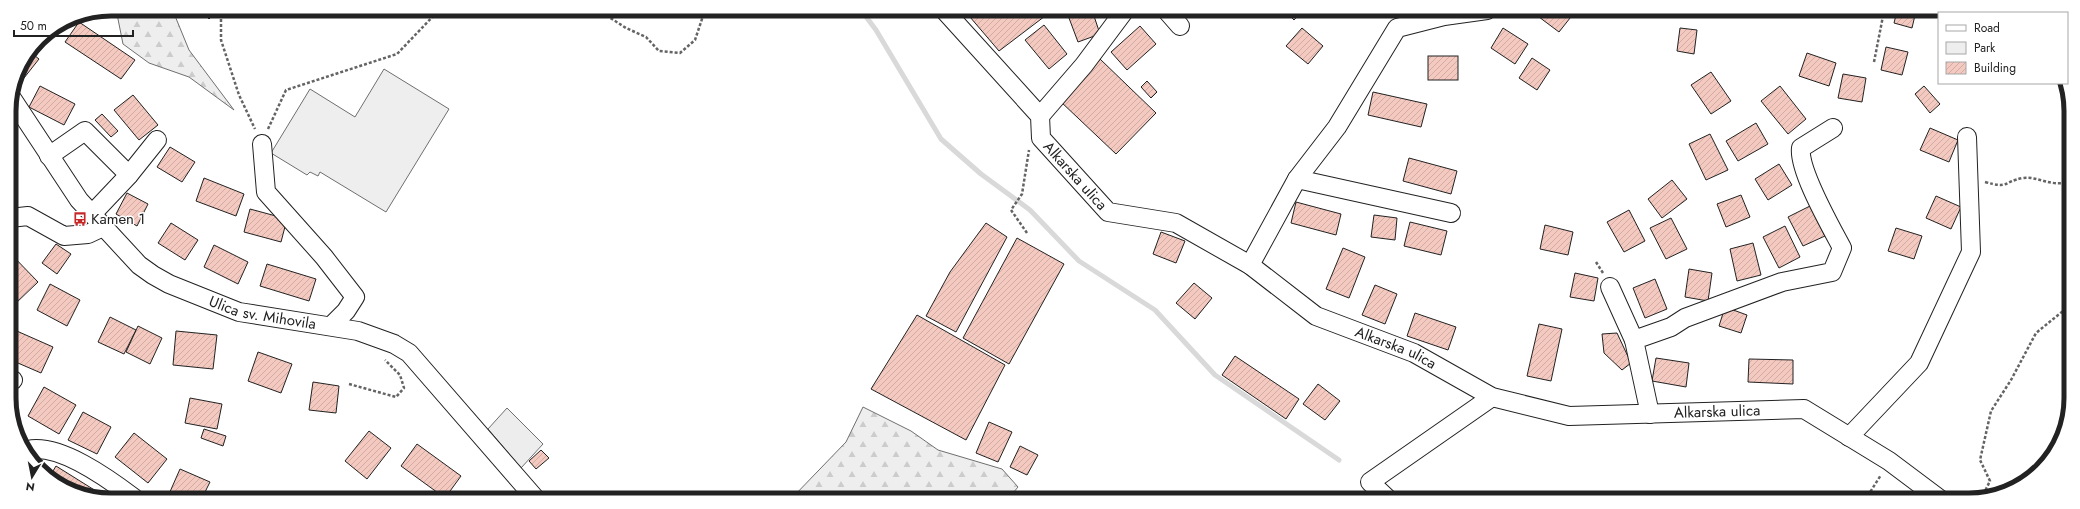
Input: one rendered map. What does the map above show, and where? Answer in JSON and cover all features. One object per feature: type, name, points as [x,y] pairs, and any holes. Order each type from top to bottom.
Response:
[{"type":"street","name":"Alkarska ulica","points":[[949,16],[1040,122],[1041,138],[1108,212],[1176,223],[1250,265],[1316,316],[1414,353],[1492,397],[1569,416],[1804,409],[1889,461],[1932,493]]},
{"type":"street","points":[[1040,122],[1121,16]]},
{"type":"street","points":[[1171,16],[1180,26]]},
{"type":"street","points":[[1250,265],[1297,179],[1337,127],[1397,28],[1444,16]]},
{"type":"street","name":"Ulica sv. Mihovila","points":[[16,105],[79,200],[139,265],[169,284],[239,312],[358,331],[409,353],[531,493]]},
{"type":"street","points":[[1634,340],[1671,327],[1685,318],[1782,282],[1832,272],[1842,248],[1819,202],[1800,157],[1801,148],[1833,128]]},
{"type":"street","points":[[49,156],[85,131],[129,175]]},
{"type":"street","points":[[1849,437],[1920,363],[1971,252],[1967,137]]},
{"type":"street","points":[[16,217],[28,216],[64,236],[88,234],[129,175],[158,140]]},
{"type":"street","points":[[262,144],[266,192],[324,257],[355,297],[346,311],[331,326]]},
{"type":"street","points":[[1297,179],[1451,213]]},
{"type":"street","points":[[1610,287],[1634,340],[1650,414]]},
{"type":"street","points":[[1382,493],[1370,482],[1492,397]]},
{"type":"street","points":[[32,449],[39,447],[66,457],[112,481],[128,493]]},
{"type":"path","points":[[222,16],[221,40],[238,95],[262,144]]},
{"type":"path","points":[[262,144],[286,90],[397,54],[433,16]]},
{"type":"path","points":[[607,16],[626,28],[646,37],[659,51],[680,53],[695,40],[703,16]]},
{"type":"path","points":[[1874,62],[1883,16]]},
{"type":"path","points":[[1027,233],[1011,210],[1022,194],[1028,153],[1040,122]]},
{"type":"path","points":[[1969,177],[2001,187],[2024,178],[2058,185],[2064,183]]},
{"type":"path","points":[[1984,491],[1990,481],[1980,460],[1991,412],[2011,380],[2036,334],[2063,311]]},
{"type":"path","points":[[349,384],[396,397],[404,388],[400,375],[380,354],[376,338]]},
{"type":"path","points":[[1869,493],[1889,461]]},
{"type":"green space","points":[[117,16],[175,16],[189,50],[234,110],[189,77],[149,63],[123,44]]},
{"type":"green space","points":[[384,69],[449,109],[386,212],[320,172],[318,176],[310,172],[307,175],[271,153],[310,89],[355,117]]},
{"type":"green space","points":[[863,407],[911,431],[938,450],[1002,469],[1018,487],[1013,493],[797,493],[846,442]]},
{"type":"shaded area","points":[[507,408],[543,444],[521,468],[488,429]]},
{"type":"building","points":[[969,16],[1045,16],[999,51]]},
{"type":"building","points":[[1068,16],[1094,16],[1100,34],[1078,42]]},
{"type":"building","points":[[1290,16],[1298,16],[1294,20]]},
{"type":"building","points":[[1538,16],[1572,16],[1559,32]]},
{"type":"building","points":[[1896,16],[1915,16],[1912,28],[1894,23]]},
{"type":"building","points":[[79,22],[135,60],[121,79],[65,42]]},
{"type":"building","points":[[1044,25],[1067,54],[1049,69],[1025,40]]},
{"type":"building","points":[[1140,26],[1156,44],[1127,70],[1111,52]]},
{"type":"building","points":[[1302,28],[1323,46],[1308,64],[1286,46]]},
{"type":"building","points":[[1503,28],[1528,44],[1515,64],[1491,48]]},
{"type":"building","points":[[1680,28],[1697,30],[1694,54],[1677,51]]},
{"type":"building","points":[[1886,47],[1908,52],[1902,75],[1881,70]]},
{"type":"building","points":[[1807,53],[1836,63],[1829,86],[1799,76]]},
{"type":"building","points":[[34,55],[39,59],[24,78],[23,75]]},
{"type":"building","points":[[1428,56],[1458,56],[1458,80],[1428,80]]},
{"type":"building","points":[[1532,58],[1550,70],[1537,90],[1519,78]]},
{"type":"building","points":[[1100,59],[1156,113],[1116,154],[1060,101]]},
{"type":"building","points":[[1711,72],[1731,101],[1711,114],[1691,85]]},
{"type":"building","points":[[1843,74],[1866,78],[1862,102],[1838,98]]},
{"type":"building","points":[[1147,81],[1157,92],[1151,98],[1141,87]]},
{"type":"building","points":[[40,86],[75,104],[64,125],[29,107]]},
{"type":"building","points":[[1780,86],[1806,119],[1788,134],[1761,101]]},
{"type":"building","points":[[1924,86],[1940,104],[1930,113],[1915,94]]},
{"type":"building","points":[[1373,92],[1427,104],[1421,127],[1368,115]]},
{"type":"building","points":[[133,95],[158,125],[139,140],[114,110]]},
{"type":"building","points":[[102,114],[118,131],[111,137],[95,120]]},
{"type":"building","points":[[1756,123],[1768,144],[1738,161],[1726,141]]},
{"type":"building","points":[[1930,128],[1958,140],[1949,162],[1920,150]]},
{"type":"building","points":[[1710,134],[1728,170],[1706,180],[1689,144]]},
{"type":"building","points":[[170,147],[195,162],[182,182],[157,167]]},
{"type":"building","points":[[1409,158],[1457,171],[1451,194],[1403,181]]},
{"type":"building","points":[[1779,164],[1792,185],[1768,200],[1755,179]]},
{"type":"building","points":[[204,178],[244,194],[236,216],[196,201]]},
{"type":"building","points":[[1672,180],[1687,199],[1662,218],[1648,199]]},
{"type":"building","points":[[127,193],[148,204],[137,226],[116,214]]},
{"type":"building","points":[[1741,195],[1750,217],[1726,227],[1717,204]]},
{"type":"building","points":[[1936,196],[1961,207],[1951,229],[1926,218]]},
{"type":"building","points":[[1296,202],[1341,214],[1336,235],[1291,223]]},
{"type":"building","points":[[1810,206],[1825,236],[1803,246],[1788,217]]},
{"type":"building","points":[[250,209],[287,219],[281,242],[244,232]]},
{"type":"building","points":[[1629,210],[1645,241],[1624,252],[1607,222]]},
{"type":"building","points":[[1374,215],[1397,218],[1395,240],[1371,237]]},
{"type":"building","points":[[1671,218],[1687,249],[1666,259],[1650,228]]},
{"type":"building","points":[[1410,222],[1447,231],[1441,255],[1404,246]]},
{"type":"building","points":[[171,223],[198,240],[185,260],[158,243]]},
{"type":"building","points":[[986,223],[1007,237],[956,332],[926,316],[950,272]]},
{"type":"building","points":[[1545,225],[1573,232],[1568,255],[1540,249]]},
{"type":"building","points":[[1785,226],[1800,257],[1779,268],[1763,237]]},
{"type":"building","points":[[1896,228],[1922,236],[1914,259],[1888,251]]},
{"type":"building","points":[[1161,232],[1185,241],[1176,263],[1153,254]]},
{"type":"building","points":[[1017,238],[1064,264],[1009,364],[963,338]]},
{"type":"building","points":[[1753,243],[1761,275],[1737,281],[1730,249]]},
{"type":"building","points":[[56,244],[71,254],[57,274],[42,263]]},
{"type":"building","points":[[214,245],[248,262],[238,284],[204,267]]},
{"type":"building","points":[[1343,248],[1365,257],[1349,298],[1326,289]]},
{"type":"building","points":[[16,259],[38,282],[16,303]]},
{"type":"building","points":[[267,264],[316,279],[309,301],[260,286]]},
{"type":"building","points":[[1689,269],[1712,273],[1708,301],[1685,297]]},
{"type":"building","points":[[1575,273],[1598,278],[1594,301],[1570,297]]},
{"type":"building","points":[[1655,279],[1667,309],[1645,318],[1633,288]]},
{"type":"building","points":[[1194,283],[1212,298],[1195,319],[1176,303]]},
{"type":"building","points":[[50,284],[80,300],[67,326],[37,310]]},
{"type":"building","points":[[1375,285],[1397,294],[1385,324],[1362,315]]},
{"type":"building","points":[[1725,307],[1747,315],[1741,333],[1719,326]]},
{"type":"building","points":[[1415,313],[1456,327],[1448,350],[1407,336]]},
{"type":"building","points":[[917,315],[1005,365],[966,440],[871,389]]},
{"type":"building","points":[[110,317],[136,330],[124,354],[98,342]]},
{"type":"building","points":[[1539,324],[1562,329],[1551,381],[1527,376]]},
{"type":"building","points":[[138,326],[162,338],[150,364],[126,352]]},
{"type":"building","points":[[16,331],[53,347],[41,373],[16,362]]},
{"type":"building","points":[[176,331],[217,335],[213,369],[173,365]]},
{"type":"building","points":[[1617,333],[1631,363],[1622,370],[1604,353],[1602,334]]},
{"type":"building","points":[[258,352],[292,364],[281,393],[248,381]]},
{"type":"building","points":[[1235,356],[1299,399],[1286,419],[1222,375]]},
{"type":"building","points":[[1656,358],[1689,363],[1686,387],[1652,381]]},
{"type":"building","points":[[1749,359],[1793,360],[1793,384],[1748,382]]},
{"type":"building","points":[[313,382],[339,386],[336,413],[309,410]]},
{"type":"building","points":[[1318,384],[1340,401],[1325,420],[1303,404]]},
{"type":"building","points":[[44,387],[76,405],[59,434],[28,416]]},
{"type":"building","points":[[190,398],[222,404],[217,429],[185,423]]},
{"type":"building","points":[[83,412],[111,427],[97,454],[68,440]]},
{"type":"building","points":[[989,422],[1012,432],[998,462],[976,453]]},
{"type":"building","points":[[204,429],[226,436],[223,446],[201,438]]},
{"type":"building","points":[[369,431],[391,448],[367,479],[345,461]]},
{"type":"building","points":[[134,433],[167,459],[148,483],[115,457]]},
{"type":"building","points":[[417,444],[461,476],[449,493],[438,493],[401,466]]},
{"type":"building","points":[[1020,446],[1038,455],[1027,475],[1010,467]]},
{"type":"building","points":[[541,450],[549,458],[536,469],[529,461]]},
{"type":"building","points":[[56,466],[96,491],[81,488],[69,483],[53,473]]},
{"type":"building","points":[[180,469],[210,482],[204,493],[169,493]]},
{"type":"waterway","points":[[866,16],[876,30],[941,139],[981,174],[1030,210],[1079,261],[1155,310],[1215,375],[1339,460]]},
{"type":"place","name":"Kamen 1","points":[[80,219]]}]
